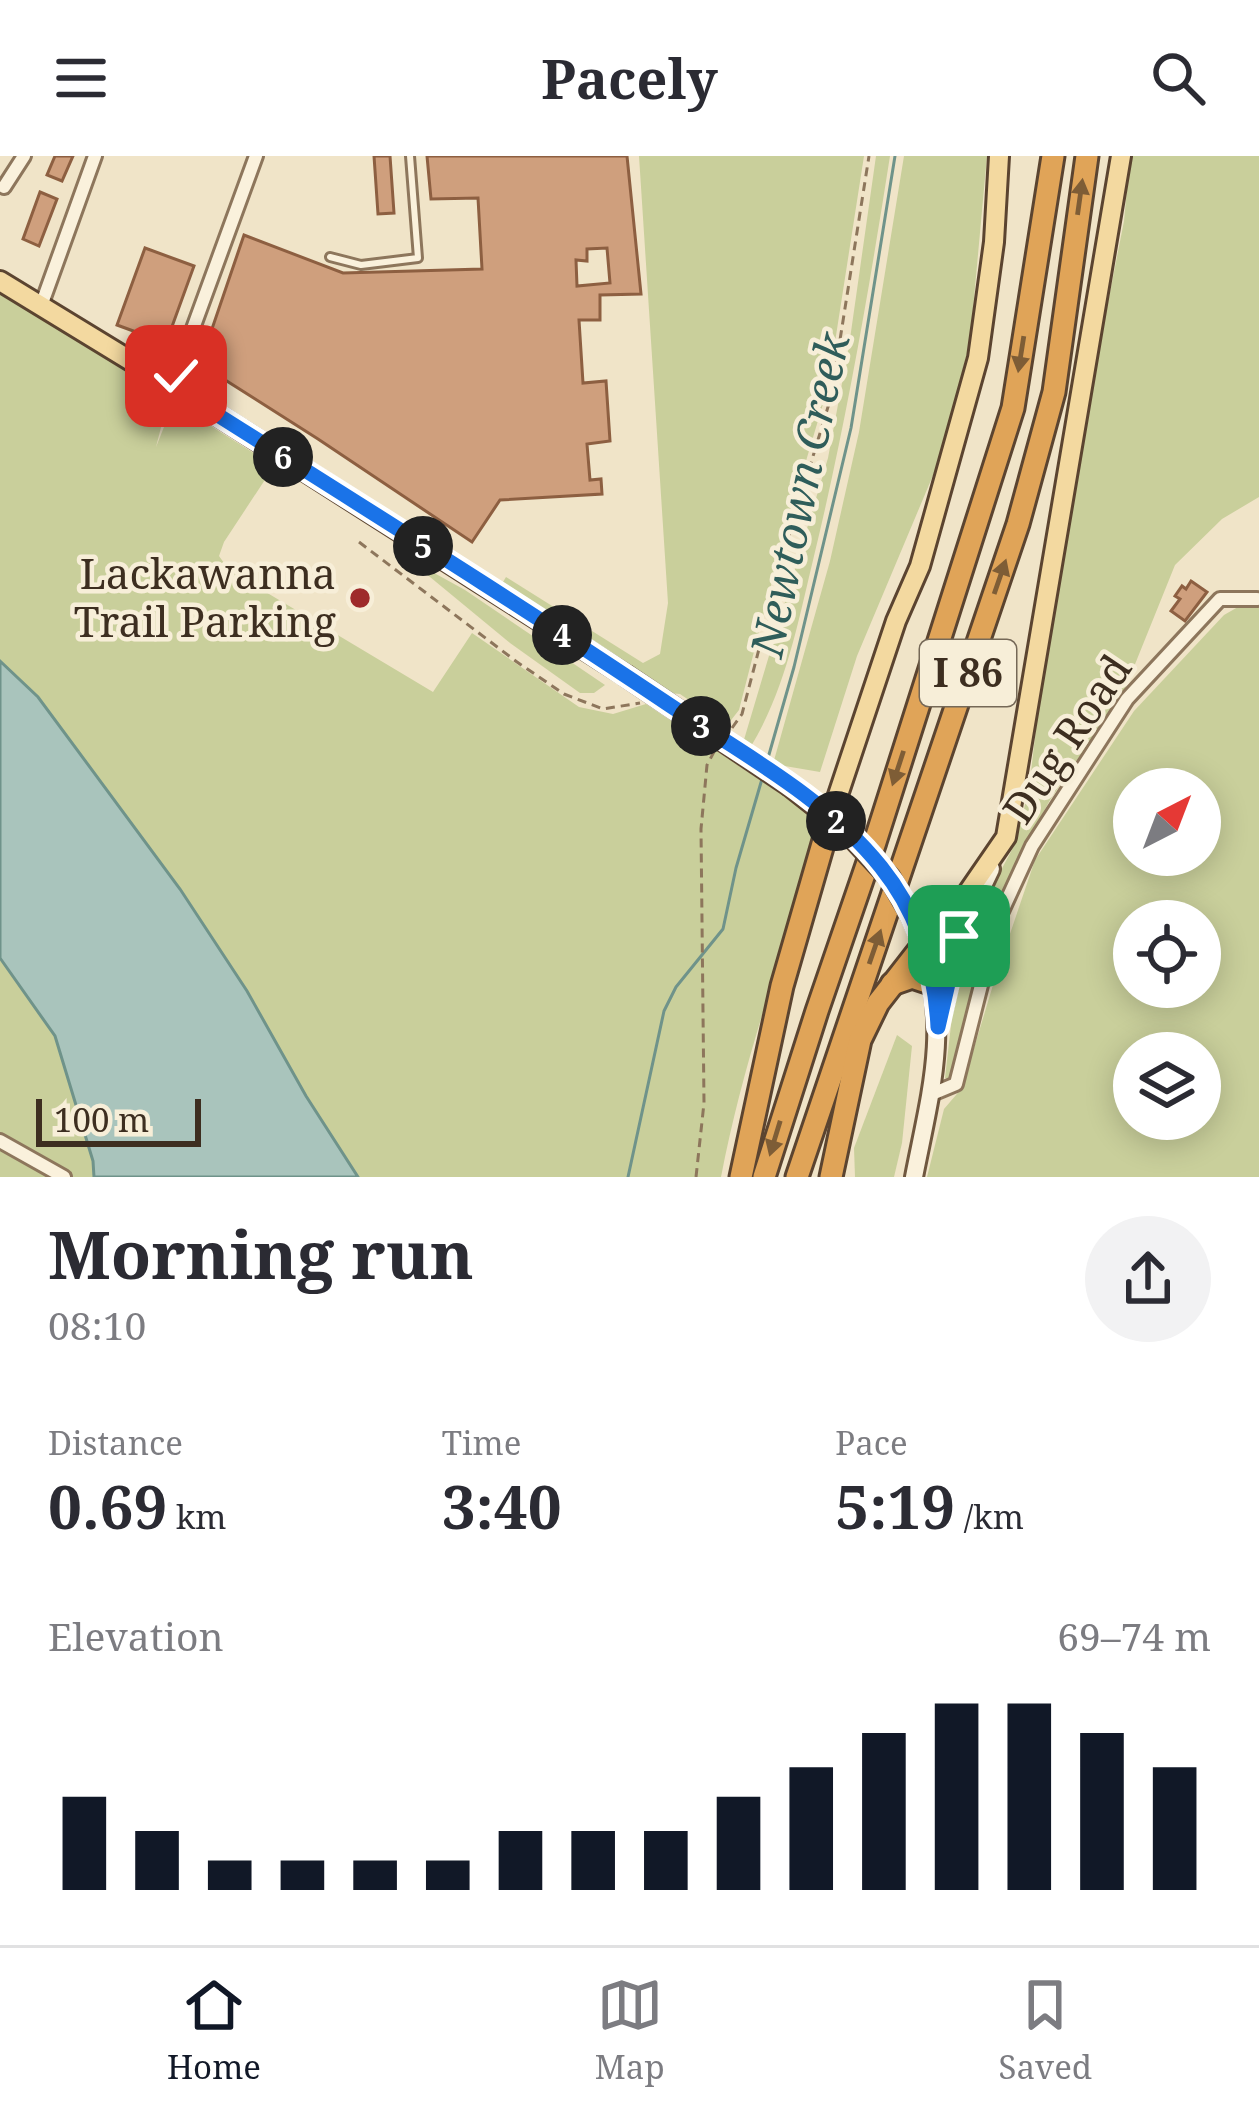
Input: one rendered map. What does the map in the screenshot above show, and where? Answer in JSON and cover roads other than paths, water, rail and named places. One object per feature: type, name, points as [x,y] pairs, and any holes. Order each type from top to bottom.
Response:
[{"type":"highway","name":"I 86","points":[[764,1177],[1013,408],[1053,156]]},
{"type":"highway","name":"I 86","points":[[797,1177],[1018,524],[1054,392],[1087,156]]},
{"type":"highway","points":[[741,1177],[782,986],[831,817]]},
{"type":"highway","points":[[831,1177],[860,1040],[878,1003],[924,944]]},
{"type":"highway","points":[[891,984],[913,977],[933,984]]},
{"type":"main road","points":[[831,817],[896,621],[920,566],[978,358],[994,242],[999,156]]},
{"type":"main road","points":[[0,281],[625,675],[796,790],[877,862],[901,894],[924,944],[1006,838],[1121,156]]},
{"type":"main road","points":[[796,790],[821,792],[845,773]]},
{"type":"street","points":[[4,187],[24,156]]},
{"type":"street","points":[[41,306],[95,156]]},
{"type":"street","points":[[172,386],[256,156]]},
{"type":"street","name":"Dug Road","points":[[932,1094],[956,1084],[997,922],[1032,846],[1127,699],[1220,599],[1257,599]]},
{"type":"street","points":[[914,1177],[932,1094],[938,1027],[959,936],[1006,838]]},
{"type":"street","points":[[924,944],[938,1027]]},
{"type":"street","points":[[0,1141],[64,1177]]},
{"type":"lane","points":[[330,257],[361,265],[418,258],[410,156]]},
{"type":"water","points":[[0,661],[38,697],[180,889],[358,1177],[94,1177],[55,1036],[0,958]]},
{"type":"waterway","name":"Newtown Creek","points":[[768,758],[851,428],[895,156]]},
{"type":"waterway","name":"Newtown Creek","points":[[628,1177],[664,1011],[676,987],[723,929],[762,779]]},
{"type":"place","name":"Lackawanna Trail Parking","points":[[360,598]]}]
